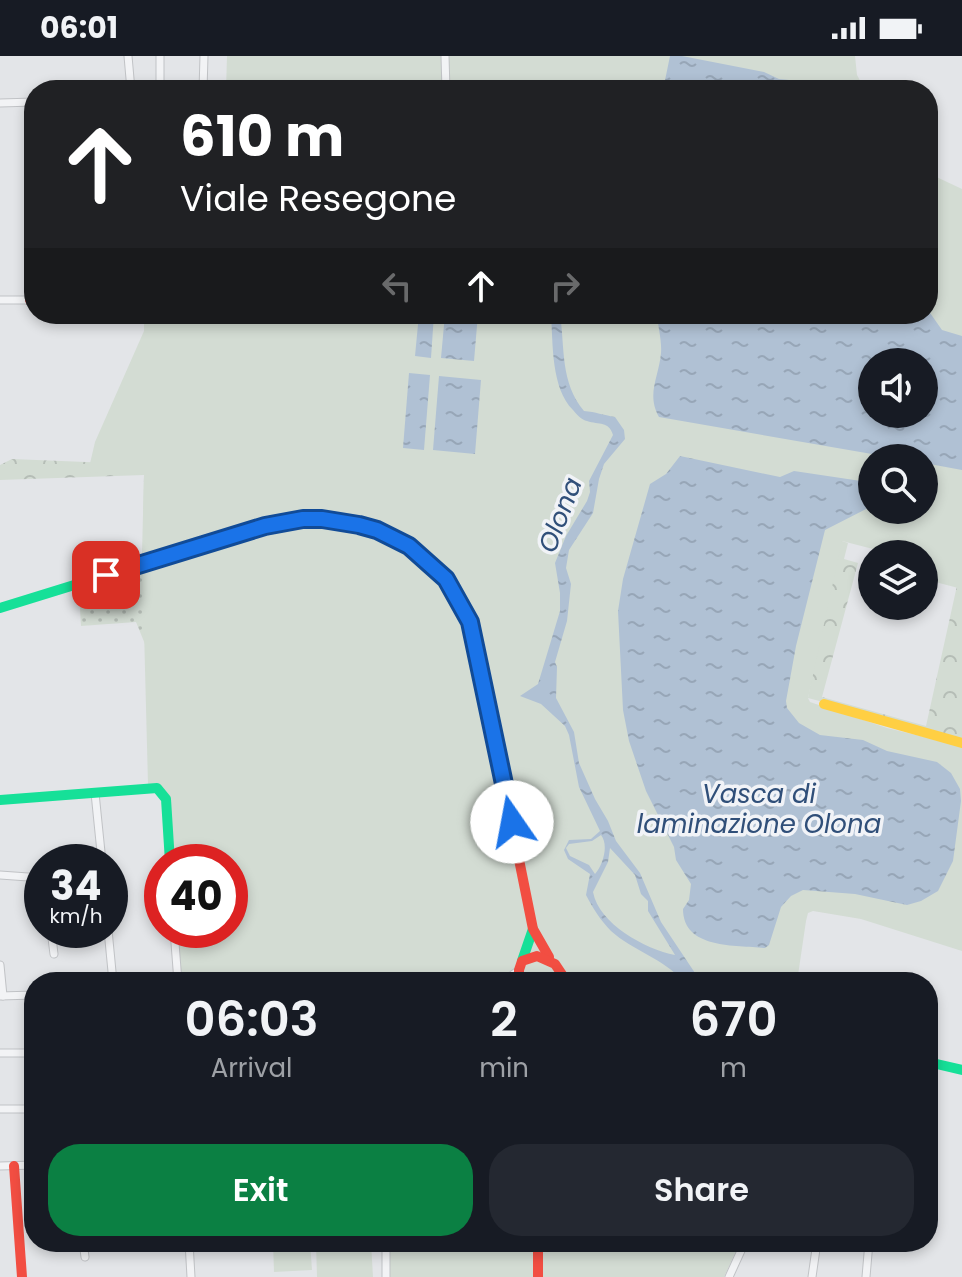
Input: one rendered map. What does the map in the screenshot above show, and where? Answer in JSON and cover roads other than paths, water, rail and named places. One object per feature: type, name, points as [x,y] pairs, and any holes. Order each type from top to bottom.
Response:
[{"type":"street","points":[[128,56],[130,80]]},
{"type":"street","points":[[160,56],[160,80]]},
{"type":"street","points":[[203,80],[204,56]]},
{"type":"street","points":[[445,56],[446,80]]},
{"type":"street","points":[[0,103],[24,102]]},
{"type":"street","points":[[0,300],[24,300]]},
{"type":"street","points":[[0,608],[265,526],[303,519],[322,519],[377,530],[409,546],[435,567],[456,593],[475,637],[533,929],[561,972]]},
{"type":"street","points":[[824,704],[962,743]]},
{"type":"street","points":[[0,800],[151,788],[162,792],[166,799],[169,844]]},
{"type":"street","points":[[95,793],[100,844]]},
{"type":"street","points":[[0,875],[24,877]]},
{"type":"street","points":[[519,972],[533,929]]},
{"type":"street","points":[[53,948],[54,954]]},
{"type":"street","points":[[110,948],[112,972]]},
{"type":"street","points":[[175,948],[177,972]]},
{"type":"street","points":[[519,972],[532,955],[549,957]]},
{"type":"street","points":[[0,965],[2,996],[24,995]]},
{"type":"street","points":[[0,1053],[24,1053]]},
{"type":"street","points":[[938,1064],[962,1070]]},
{"type":"street","points":[[0,1109],[24,1109]]},
{"type":"street","points":[[0,1166],[24,1166]]},
{"type":"street","points":[[14,1166],[22,1277]]},
{"type":"street","points":[[84,1252],[85,1257]]},
{"type":"street","points":[[190,1252],[191,1277]]},
{"type":"street","points":[[386,1252],[386,1277]]},
{"type":"street","points":[[538,1252],[538,1277]]},
{"type":"street","points":[[729,1277],[740,1252]]},
{"type":"street","points":[[812,1277],[816,1252]]},
{"type":"street","points":[[866,1277],[868,1252]]},
{"type":"water","points":[[670,56],[682,56],[789,80],[665,80]]},
{"type":"water","points":[[418,324],[433,324],[431,358],[415,356]]},
{"type":"water","points":[[444,324],[477,324],[474,361],[441,358]]},
{"type":"water","points":[[552,324],[561,324],[567,377],[576,400],[584,411],[615,417],[624,430],[625,439],[604,464],[593,513],[569,550],[566,568],[571,584],[567,621],[555,662],[556,698],[574,732],[579,763],[616,841],[640,873],[661,922],[694,972],[673,972],[611,931],[594,909],[586,895],[590,874],[568,859],[564,850],[569,840],[591,839],[600,831],[579,787],[569,735],[565,726],[541,704],[520,696],[538,684],[560,611],[555,563],[566,536],[587,501],[589,481],[613,435],[606,425],[581,418],[566,401],[557,378]],"holes":[[[601,835],[604,855],[595,874],[589,865],[570,856],[566,848],[569,844],[592,841]],[[610,848],[635,875],[641,894],[648,901],[648,911],[675,955],[637,941],[614,924],[597,904],[593,892],[608,862]]]},
{"type":"water","points":[[658,324],[938,324],[942,330],[962,336],[962,470],[938,466],[938,444],[858,444],[858,452],[659,417],[653,393],[660,362]]},
{"type":"water","points":[[409,373],[430,375],[424,450],[403,448]]},
{"type":"water","points":[[439,376],[481,380],[475,454],[433,450]]},
{"type":"water","name":"Vasca di laminazione Olona","points":[[680,456],[780,477],[794,471],[858,481],[858,513],[825,530],[796,646],[787,708],[799,723],[820,735],[863,740],[887,751],[937,762],[951,773],[960,789],[961,801],[953,861],[938,891],[907,905],[855,894],[803,890],[791,896],[781,907],[769,945],[765,948],[714,943],[692,932],[685,922],[683,909],[689,900],[691,884],[676,860],[674,847],[646,791],[629,741],[623,710],[618,611],[623,579],[650,484],[666,474]]},
{"type":"water label","name":"Olona","points":[[560,515]]}]
